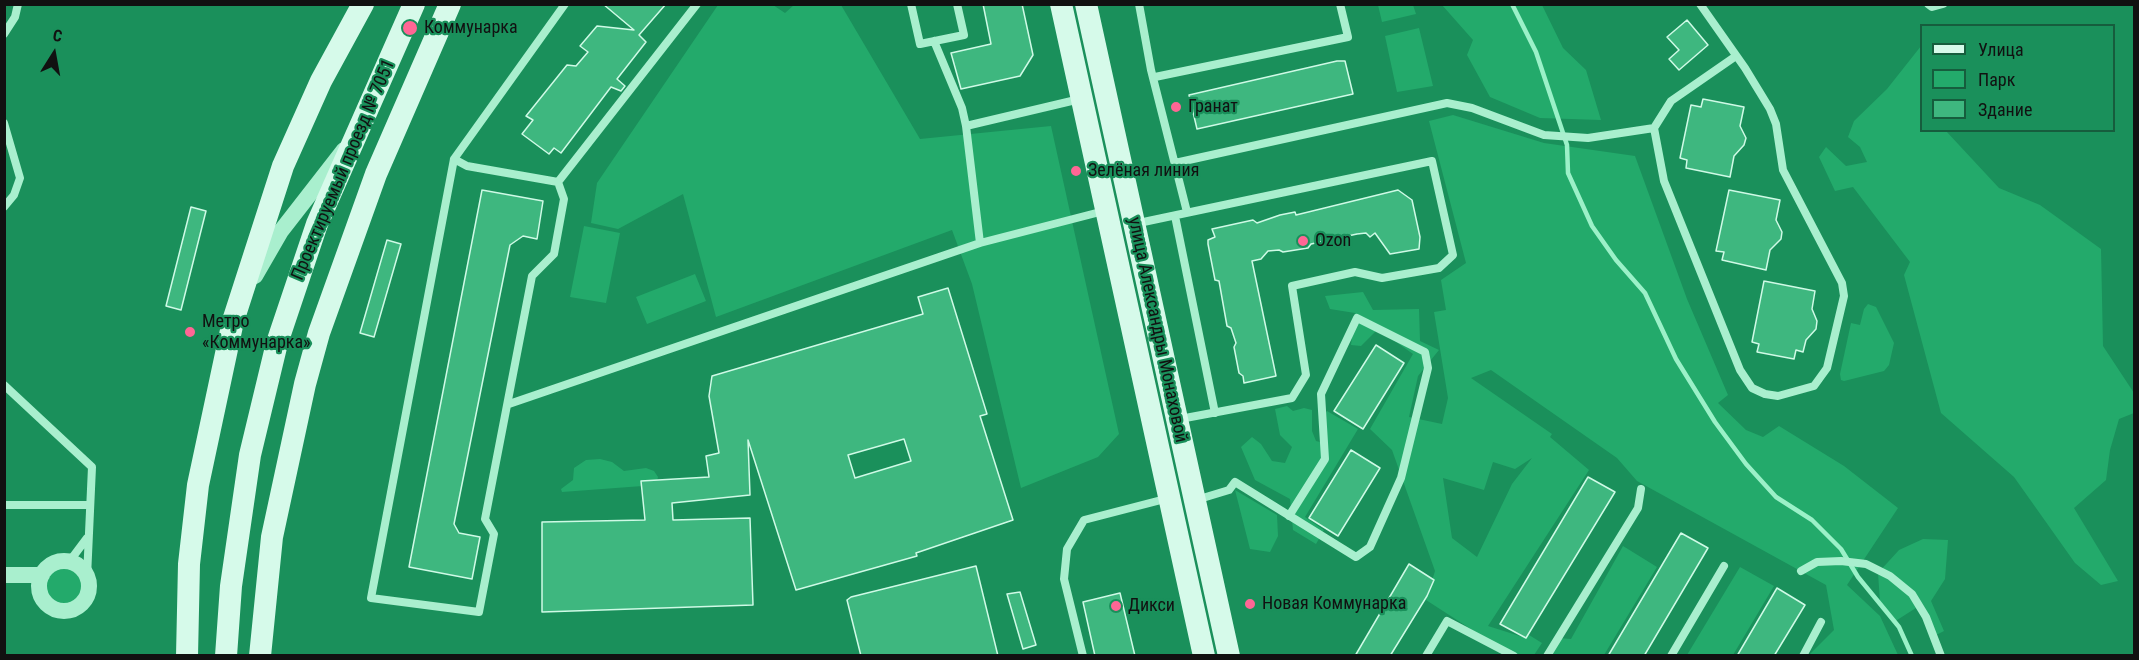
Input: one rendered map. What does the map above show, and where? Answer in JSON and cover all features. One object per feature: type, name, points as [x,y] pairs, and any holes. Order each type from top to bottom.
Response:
[{"type":"main road","points":[[187,656],[189,564],[198,485],[233,321],[283,166],[321,81],[363,4]]},
{"type":"main road","name":"Проектируемый проезд № 7051","points":[[226,656],[240,517],[263,393],[317,224],[414,4]]},
{"type":"main road","name":"Проектируемый проезд № 7051","points":[[260,656],[272,537],[305,384],[319,333],[376,174],[450,4]]},
{"type":"main road","points":[[414,87],[466,4]]},
{"type":"main road","name":"улица Александры Монаховой","points":[[1061,4],[1134,224],[1229,656]]},
{"type":"main road","name":"улица Александры Монаховой","points":[[1086,4],[1093,96],[1106,210],[1204,656]]},
{"type":"street","points":[[233,321],[281,231],[354,138]]},
{"type":"street","points":[[69,562],[77,565],[87,577],[88,593],[85,601],[72,610],[55,610],[42,600],[39,584],[42,575],[52,564],[69,562]]},
{"type":"street","points":[[4,575],[42,575]]},
{"type":"lane","points":[[4,34],[15,17],[18,4]]},
{"type":"lane","points":[[558,183],[564,199],[554,254],[532,276],[485,519],[494,534],[479,612],[371,598],[454,159],[565,4]]},
{"type":"lane","points":[[558,183],[697,4]]},
{"type":"lane","points":[[911,4],[920,44],[964,35],[957,4]]},
{"type":"lane","points":[[1139,4],[1187,212]]},
{"type":"lane","points":[[1155,77],[1348,37],[1340,4]]},
{"type":"lane","points":[[1700,4],[1736,56],[1770,109],[1776,124],[1783,170],[1842,283],[1844,296],[1827,368],[1814,386],[1778,396],[1765,394],[1752,388],[1740,370],[1664,181],[1654,128],[1671,101],[1736,56]]},
{"type":"lane","points":[[1929,4],[1932,7],[1943,4]]},
{"type":"lane","points":[[934,41],[962,108],[980,243]]},
{"type":"lane","points":[[966,126],[1093,96]]},
{"type":"lane","points":[[1175,163],[1447,104],[1472,108],[1544,135],[1588,138],[1654,128]]},
{"type":"lane","points":[[4,123],[21,178],[14,195],[4,207]]},
{"type":"lane","points":[[454,159],[467,166],[558,183]]},
{"type":"lane","points":[[1134,224],[1432,161],[1453,255],[1439,268],[1382,278],[1355,272],[1292,286],[1306,375],[1292,398],[1177,420]]},
{"type":"lane","points":[[509,404],[980,243],[1106,210]]},
{"type":"lane","points":[[1174,216],[1215,412]]},
{"type":"lane","points":[[1195,501],[1229,490],[1235,482],[1289,516],[1356,557],[1370,547],[1401,478],[1428,368],[1425,352],[1357,318],[1321,394],[1325,459],[1289,516]]},
{"type":"lane","points":[[4,385],[92,467],[87,577]]},
{"type":"lane","points":[[1546,656],[1638,508],[1641,489]]},
{"type":"lane","points":[[1083,656],[1064,579],[1067,549],[1084,520],[1169,498]]},
{"type":"lane","points":[[4,505],[90,505]]},
{"type":"lane","points":[[69,562],[89,535]]},
{"type":"lane","points":[[1801,571],[1816,562],[1841,561],[1866,564],[1890,576],[1912,594],[1926,617],[1941,656]]},
{"type":"lane","points":[[1671,656],[1724,566]]},
{"type":"lane","points":[[1426,656],[1447,621],[1514,656]]},
{"type":"lane","points":[[1803,656],[1821,622]]},
{"type":"green space","points":[[718,5],[773,5],[785,13],[794,5],[841,5],[920,139],[1051,126],[1119,434],[1098,457],[1021,488],[972,284],[952,230],[716,317],[683,194],[618,229],[591,223],[597,183]]},
{"type":"green space","points":[[1378,5],[1413,5],[1416,14],[1382,22]]},
{"type":"green space","points":[[1442,5],[1542,5],[1563,48],[1586,70],[1601,120],[1540,118],[1490,97],[1467,55],[1473,40]]},
{"type":"green space","points":[[1419,28],[1433,86],[1397,92],[1385,36]]},
{"type":"green space","points":[[1920,47],[1920,132],[1947,132],[1999,188],[2040,205],[2101,249],[2103,346],[2134,393],[2134,413],[2119,419],[2110,450],[2106,480],[2074,508],[2118,581],[2101,585],[2075,563],[2014,477],[1941,413],[1904,275],[1910,262],[1853,187],[1835,191],[1819,157],[1826,147],[1846,166],[1867,162],[1860,147],[1848,137],[1854,121],[1887,89]]},
{"type":"green space","points":[[1453,115],[1544,143],[1635,156],[1687,299],[1728,395],[1718,403],[1746,430],[1763,437],[1779,426],[1844,466],[1898,508],[1847,585],[1880,616],[1898,655],[1809,655],[1834,630],[1826,585],[1637,481],[1617,458],[1491,370],[1471,378],[1552,434],[1550,437],[1589,470],[1488,626],[1526,638],[1529,635],[1542,643],[1534,655],[1511,655],[1426,600],[1435,571],[1392,450],[1370,429],[1413,354],[1378,329],[1361,346],[1351,345],[1355,313],[1330,309],[1325,296],[1363,292],[1373,310],[1419,309],[1420,341],[1439,350],[1418,376],[1409,417],[1442,424],[1448,398],[1434,312],[1446,310],[1441,280],[1466,263],[1429,121]],"holes":[[[1532,458],[1512,484],[1477,557],[1452,538],[1443,478],[1484,490],[1493,462],[1515,469]]]},
{"type":"green space","points":[[584,226],[620,233],[606,303],[570,297]]},
{"type":"green space","points":[[695,274],[706,301],[647,324],[636,297]]},
{"type":"green space","points":[[1868,304],[1876,307],[1894,343],[1889,365],[1884,371],[1841,380],[1840,374],[1851,323],[1860,325],[1864,309]]},
{"type":"green space","points":[[1287,406],[1293,411],[1304,408],[1312,410],[1312,431],[1316,441],[1320,442],[1323,416],[1327,411],[1358,429],[1305,517],[1324,530],[1316,544],[1293,530],[1290,499],[1255,480],[1241,447],[1252,437],[1261,444],[1272,461],[1285,463],[1292,447],[1280,435],[1275,409]]},
{"type":"green space","points":[[600,459],[612,462],[624,471],[646,468],[654,471],[658,477],[656,485],[562,492],[561,489],[573,480],[574,468],[586,460]]},
{"type":"green space","points":[[1235,490],[1277,515],[1278,536],[1270,552],[1250,549]]},
{"type":"green space","points":[[1923,539],[1948,540],[1945,579],[1931,601],[1944,631],[1934,636],[1919,606],[1894,622],[1880,602],[1878,573],[1899,550]]},
{"type":"green space","points":[[1623,546],[1657,567],[1604,655],[1550,656],[1558,638],[1571,639]]},
{"type":"green space","points":[[1740,567],[1774,586],[1733,655],[1687,655]]},
{"type":"green space","points":[[64,568],[77,573],[82,586],[77,599],[64,604],[51,599],[46,586],[51,573]]},
{"type":"building","points":[[603,4],[666,4],[639,35],[646,42],[617,79],[625,86],[621,91],[611,87],[561,153],[554,148],[549,154],[522,134],[533,120],[526,116],[567,65],[576,66],[588,52],[580,46],[597,26],[634,30]]},
{"type":"building","points":[[983,4],[1022,4],[1033,55],[1020,76],[961,89],[951,53],[991,44]]},
{"type":"building","points":[[1687,20],[1708,45],[1679,70],[1669,59],[1679,50],[1667,37]]},
{"type":"building","points":[[1345,61],[1353,94],[1197,129],[1189,95]]},
{"type":"building","points":[[1703,99],[1744,107],[1740,126],[1746,138],[1744,145],[1734,156],[1730,177],[1686,168],[1687,160],[1680,158],[1691,105],[1701,107]]},
{"type":"building","points":[[482,190],[543,201],[537,239],[523,236],[510,245],[454,524],[459,533],[480,537],[472,579],[409,567]]},
{"type":"building","points":[[1398,190],[1412,200],[1420,237],[1419,249],[1390,254],[1375,233],[1370,237],[1366,233],[1311,244],[1308,248],[1283,252],[1268,251],[1261,259],[1252,261],[1276,376],[1244,383],[1243,376],[1239,373],[1234,347],[1236,343],[1231,328],[1227,326],[1219,281],[1215,280],[1208,244],[1208,240],[1215,237],[1212,229],[1253,220],[1257,223],[1295,212],[1296,215]]},
{"type":"building","points":[[1729,190],[1780,200],[1776,220],[1782,232],[1781,239],[1770,250],[1766,270],[1722,260],[1724,252],[1716,251]]},
{"type":"building","points":[[191,207],[206,211],[181,310],[166,306]]},
{"type":"building","points":[[387,240],[401,244],[374,337],[360,333]]},
{"type":"building","points":[[1764,281],[1815,291],[1812,309],[1817,321],[1816,329],[1806,340],[1803,352],[1796,350],[1794,359],[1757,352],[1759,344],[1752,342]]},
{"type":"building","points":[[948,288],[987,414],[980,416],[1013,520],[916,553],[917,556],[796,590],[748,440],[750,495],[672,503],[673,520],[750,518],[753,605],[542,612],[542,522],[645,520],[641,481],[709,477],[706,456],[719,453],[709,396],[712,376],[923,314],[918,297]],"holes":[[[904,439],[911,461],[855,478],[848,455]]]},
{"type":"building","points":[[1376,345],[1404,363],[1363,429],[1334,411]]},
{"type":"building","points":[[1351,450],[1380,468],[1338,536],[1309,518]]},
{"type":"building","points":[[1588,477],[1615,492],[1526,638],[1500,624]]},
{"type":"building","points":[[1681,533],[1708,548],[1644,656],[1608,656]]},
{"type":"building","points":[[1409,564],[1434,580],[1427,596],[1390,656],[1355,656]]},
{"type":"building","points":[[976,566],[998,656],[861,656],[847,600],[851,597]]},
{"type":"building","points":[[1777,588],[1805,605],[1774,656],[1737,656]]},
{"type":"building","points":[[1020,592],[1036,645],[1023,649],[1007,594]]},
{"type":"building","points":[[1120,593],[1135,656],[1095,656],[1083,602]]},
{"type":"waterway","points":[[1512,4],[1536,52],[1567,145],[1568,173],[1592,226],[1616,260],[1645,293],[1676,359],[1715,422],[1746,464],[1776,497],[1812,520],[1841,549],[1858,577],[1899,627],[1912,656]]},
{"type":"place","name":"Коммунарка","points":[[410,28]]},
{"type":"place","name":"Гранат","points":[[1176,107]]},
{"type":"place","name":"Зелёная линия","points":[[1076,171]]},
{"type":"place","name":"Ozon","points":[[1303,241]]},
{"type":"place","name":"Метро «Коммунарка»","points":[[190,332]]},
{"type":"place","name":"Новая Коммунарка","points":[[1250,604]]},
{"type":"place","name":"Дикси","points":[[1116,606]]}]
